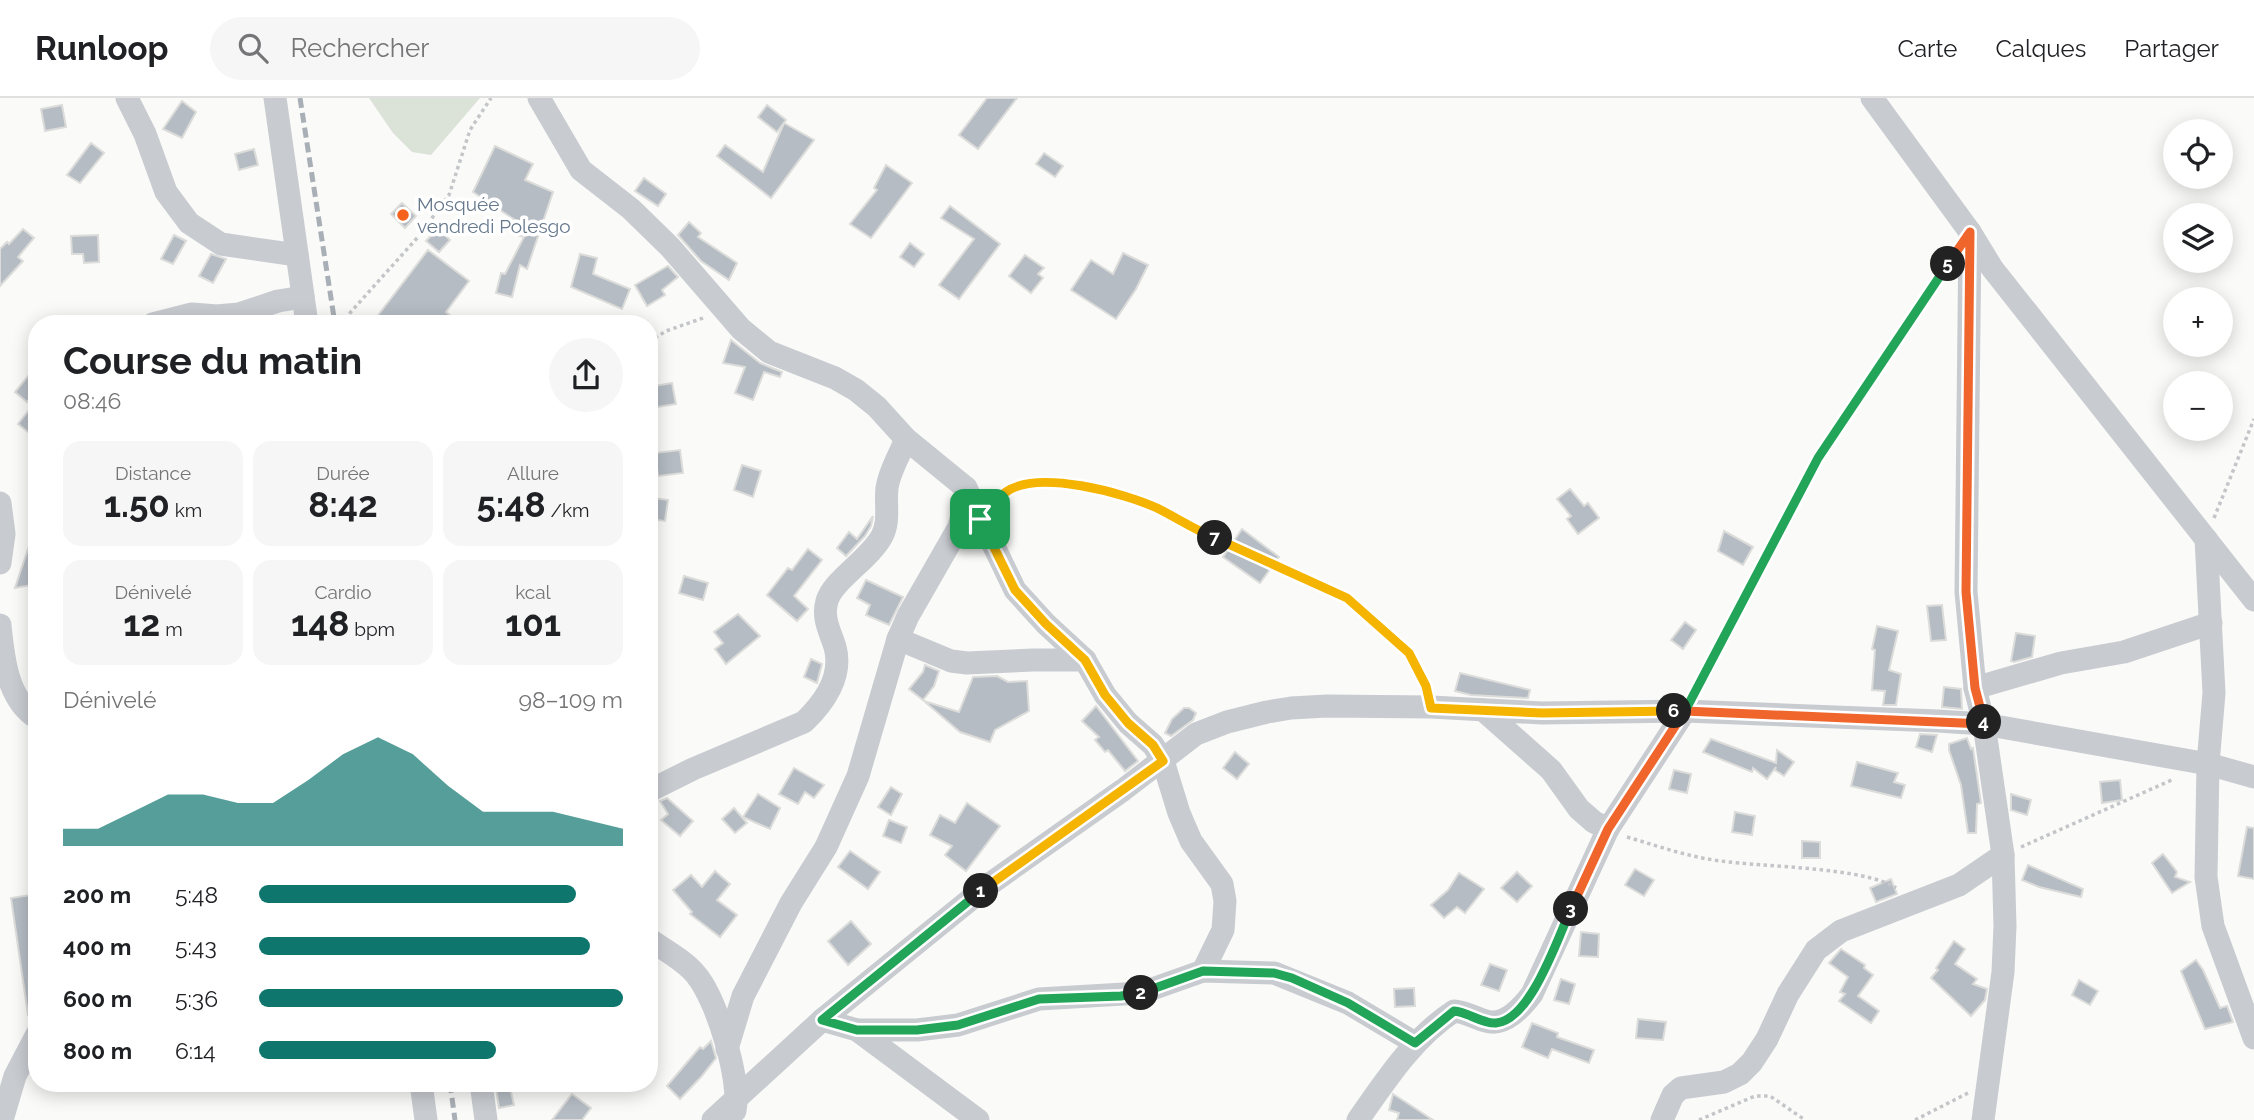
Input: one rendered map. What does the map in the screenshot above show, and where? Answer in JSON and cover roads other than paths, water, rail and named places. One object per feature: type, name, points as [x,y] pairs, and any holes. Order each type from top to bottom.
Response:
[{"type":"street","points":[[127,98],[145,134],[166,192],[189,223],[221,244],[297,256]]},
{"type":"street","points":[[275,98],[306,315]]},
{"type":"street","points":[[539,98],[580,170],[631,209],[670,247],[741,328],[769,352],[835,378],[856,390],[877,407],[906,439],[966,488],[1015,590],[1046,624],[1085,660],[1105,695],[1128,723],[1153,745],[1163,761],[1191,841],[1222,884],[1225,901],[1223,930],[1203,971]]},
{"type":"street","points":[[1872,98],[1970,232],[1993,268],[2254,600]]},
{"type":"street","points":[[1970,232],[1966,592],[1975,688],[1984,724],[2003,855],[2005,926],[2003,972],[1983,1120]]},
{"type":"street","points":[[228,315],[278,301],[303,298]]},
{"type":"street","points":[[658,786],[804,722],[817,710],[835,677],[837,663],[825,619],[827,600],[834,587],[869,554],[882,535],[886,523],[887,487],[906,439]]},
{"type":"street","points":[[727,1049],[743,996],[791,903],[826,847],[858,776],[898,639],[908,616],[959,527],[966,500],[966,488]]},
{"type":"street","points":[[0,503],[4,534],[0,563]]},
{"type":"street","points":[[2206,539],[2214,693],[2208,764],[2206,877],[2213,926],[2254,1038]]},
{"type":"street","points":[[1975,688],[2061,663],[2124,652],[2211,623]]},
{"type":"street","points":[[0,625],[6,669],[23,708],[28,712]]},
{"type":"street","points":[[898,639],[951,661],[967,663],[1085,660]]},
{"type":"street","points":[[713,1120],[735,1110],[822,1020],[987,886],[1163,761],[1196,734],[1227,722],[1267,712],[1327,706],[1542,713],[1685,711],[1984,724],[2208,764],[2254,777]]},
{"type":"street","points":[[1483,710],[1551,770],[1579,809],[1594,822],[1617,833]]},
{"type":"street","points":[[1358,1120],[1415,1043],[1454,1011],[1464,1012],[1489,1023],[1499,1023],[1520,1009],[1532,995],[1685,711]]},
{"type":"street","points":[[1662,1120],[1673,1095],[1681,1088],[1724,1082],[1740,1074],[1752,1062],[1767,1039],[1788,994],[1816,950],[1840,931],[1959,886],[2003,855]]},
{"type":"street","points":[[658,946],[696,974],[718,1020],[727,1049],[735,1110]]},
{"type":"street","points":[[822,1020],[857,1030],[917,1030],[958,1025],[1039,999],[1140,993],[1203,971],[1274,973],[1292,978],[1348,1003],[1415,1043]]},
{"type":"street","points":[[857,1030],[978,1120]]},
{"type":"street","points":[[3,1108],[28,1051]]},
{"type":"street","points":[[422,1092],[426,1120]]},
{"type":"street","points":[[482,1092],[486,1120]]},
{"type":"railway","points":[[300,98],[334,315]]},
{"type":"railway","points":[[451,1092],[455,1120]]},
{"type":"place","name":"Mosquée vendredi Polesgo","points":[[403,215]]}]
